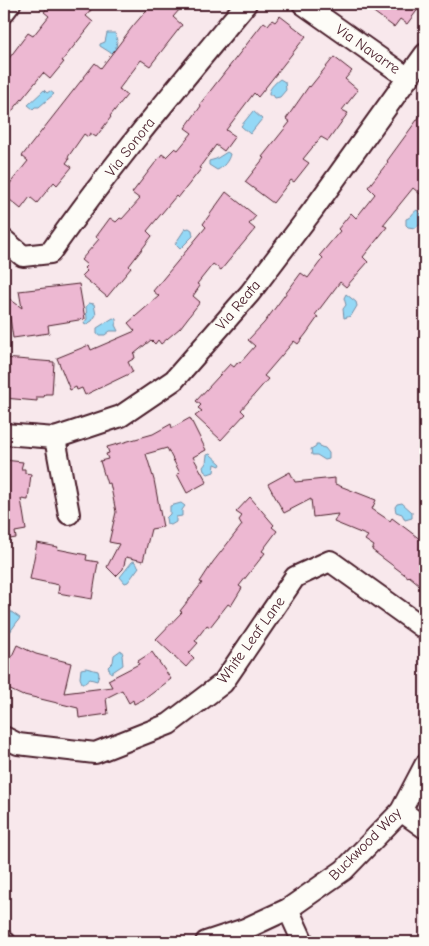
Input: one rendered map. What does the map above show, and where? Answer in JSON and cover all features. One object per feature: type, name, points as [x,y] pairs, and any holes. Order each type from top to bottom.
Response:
[{"type":"street","points":[[4,12],[10,4]]},
{"type":"street","name":"Via Sonora","points":[[4,240],[23,256],[50,253],[74,219],[162,107],[246,4]]},
{"type":"street","name":"Via Navarre","points":[[304,4],[408,78]]},
{"type":"street","name":"Via Reata","points":[[4,434],[55,438],[122,416],[174,380],[250,293],[313,210],[425,54]]},
{"type":"street","points":[[55,438],[69,514]]},
{"type":"street","name":"White Leaf Lane","points":[[4,737],[18,744],[95,753],[169,724],[223,683],[295,577],[330,561],[425,629]]},
{"type":"street","name":"Buckwood Way","points":[[206,942],[245,929],[288,909],[344,870],[401,811],[425,765]]},
{"type":"street","points":[[401,811],[425,828]]},
{"type":"street","points":[[288,909],[304,942]]},
{"type":"water","points":[[107,33],[115,33],[117,41],[115,53],[111,53],[100,46],[100,44],[105,42]]},
{"type":"water","points":[[280,79],[285,82],[286,90],[280,97],[275,98],[273,95],[269,95],[269,93],[272,86]]},
{"type":"water","points":[[44,90],[47,93],[50,91],[54,94],[39,107],[33,109],[28,105]]},
{"type":"water","points":[[253,111],[262,119],[250,134],[241,126]]},
{"type":"water","points":[[227,152],[230,154],[221,168],[217,170],[209,165],[209,161]]},
{"type":"water","points":[[417,210],[422,215],[421,224],[415,228],[408,227],[406,219]]},
{"type":"water","points":[[189,228],[192,230],[193,236],[180,249],[175,244],[185,229]]},
{"type":"water","points":[[346,294],[356,302],[357,306],[351,316],[344,318],[343,309],[346,305],[344,298]]},
{"type":"water","points":[[89,303],[94,304],[96,315],[92,321],[85,325],[84,323],[87,319],[86,307]]},
{"type":"water","points":[[113,318],[116,319],[115,325],[118,331],[110,331],[105,335],[97,334],[97,328]]},
{"type":"water","points":[[316,444],[325,448],[329,453],[329,459],[325,460],[317,455],[312,455],[311,449]]},
{"type":"water","points":[[210,454],[221,464],[220,466],[215,464],[214,472],[208,474],[204,471],[203,467],[206,463],[207,455]]},
{"type":"water","points":[[181,503],[185,506],[182,510],[182,516],[176,517],[176,522],[171,525],[167,524],[166,518],[170,514],[170,506]]},
{"type":"water","points":[[402,503],[412,512],[412,518],[405,520],[402,514],[396,512],[395,507],[397,504]]},
{"type":"water","points":[[134,561],[139,567],[128,582],[125,583],[120,577]]},
{"type":"water","points":[[10,611],[20,618],[7,636],[4,634],[4,620]]},
{"type":"water","points":[[121,650],[123,665],[111,673],[108,667],[113,662],[114,655]]},
{"type":"water","points":[[86,668],[98,671],[97,681],[90,679],[82,683],[80,678],[81,669]]},
{"type":"building","points":[[50,4],[96,4],[86,16],[93,22],[50,79],[43,73],[4,121],[4,65],[28,33],[33,36],[49,16],[44,12]]},
{"type":"building","points":[[152,4],[174,4],[180,9],[173,17],[182,25],[150,66],[141,60],[119,89],[127,95],[96,137],[90,133],[88,137],[84,134],[68,157],[69,159],[66,163],[72,167],[57,185],[54,182],[37,203],[30,197],[21,209],[4,195],[4,191],[28,161],[22,156],[95,63],[101,68]]},
{"type":"building","points":[[376,4],[422,4],[407,24],[400,19],[394,27],[371,10]]},
{"type":"building","points":[[280,16],[306,36],[258,97],[254,93],[226,130],[235,136],[224,151],[216,145],[199,168],[201,169],[178,198],[176,196],[147,231],[152,236],[129,266],[131,268],[107,297],[82,276],[87,271],[84,268],[87,265],[81,260],[99,239],[96,237],[110,218],[116,222],[120,218],[122,219],[140,199],[132,193],[162,154],[166,157],[175,148],[178,150],[192,133],[185,128],[201,106],[200,104],[264,22],[268,25],[272,20],[275,22]]},
{"type":"building","points":[[334,57],[352,71],[345,79],[358,90],[342,110],[348,113],[328,141],[321,137],[303,159],[309,163],[294,182],[291,180],[273,203],[245,182],[290,122],[286,119],[309,86]]},
{"type":"building","points":[[425,109],[425,188],[420,194],[413,188],[383,225],[387,227],[363,257],[368,262],[346,287],[340,282],[315,315],[318,317],[298,344],[294,341],[264,376],[268,379],[241,410],[245,414],[221,440],[195,416],[202,411],[198,408],[201,405],[196,401],[230,364],[234,367],[238,362],[240,363],[255,346],[248,340],[264,323],[301,273],[308,278],[323,258],[320,255],[340,231],[338,229],[351,213],[356,218],[375,194],[368,187]]},
{"type":"building","points":[[226,192],[256,216],[249,224],[255,229],[221,270],[213,264],[197,284],[200,286],[193,296],[200,302],[180,328],[161,344],[158,340],[155,344],[151,340],[134,354],[135,358],[128,362],[133,372],[85,395],[82,388],[77,390],[76,387],[70,390],[57,358],[89,345],[91,350],[135,331],[128,323],[159,296],[153,291],[206,227],[203,224]]},
{"type":"building","points":[[79,284],[85,319],[48,325],[49,333],[13,338],[7,297],[22,308],[19,291]]},
{"type":"building","points":[[4,358],[54,362],[52,394],[37,397],[37,401],[4,398]]},
{"type":"building","points":[[190,418],[206,450],[193,457],[207,482],[187,493],[177,474],[180,473],[167,448],[146,454],[154,480],[163,527],[151,529],[143,561],[126,557],[123,569],[116,576],[107,567],[119,544],[109,542],[116,512],[110,483],[107,484],[100,461],[108,459],[106,454],[109,453],[107,447],[153,434],[171,424],[172,428]]},
{"type":"building","points":[[4,460],[23,462],[21,469],[25,469],[25,473],[31,474],[28,500],[21,499],[26,530],[15,532],[16,538],[4,540]]},
{"type":"building","points":[[290,472],[295,482],[335,478],[335,484],[376,500],[372,509],[390,521],[392,518],[425,543],[425,589],[372,550],[374,546],[365,540],[368,536],[334,522],[338,514],[313,517],[311,499],[284,513],[268,484]]},
{"type":"building","points":[[250,497],[277,531],[262,551],[265,553],[239,586],[242,588],[231,606],[228,604],[210,627],[207,625],[195,641],[198,643],[189,653],[194,658],[186,667],[156,639],[182,612],[180,611],[202,583],[200,582],[213,562],[242,525],[239,520],[242,516],[236,512]]},
{"type":"building","points":[[37,543],[87,555],[86,560],[98,562],[92,599],[58,593],[59,585],[30,579]]},
{"type":"building","points":[[17,645],[36,654],[71,663],[64,693],[112,687],[108,680],[139,664],[138,661],[152,652],[171,679],[146,698],[134,704],[133,700],[129,703],[122,690],[106,698],[108,714],[79,718],[78,708],[23,696],[4,687],[11,671],[6,669]]}]
